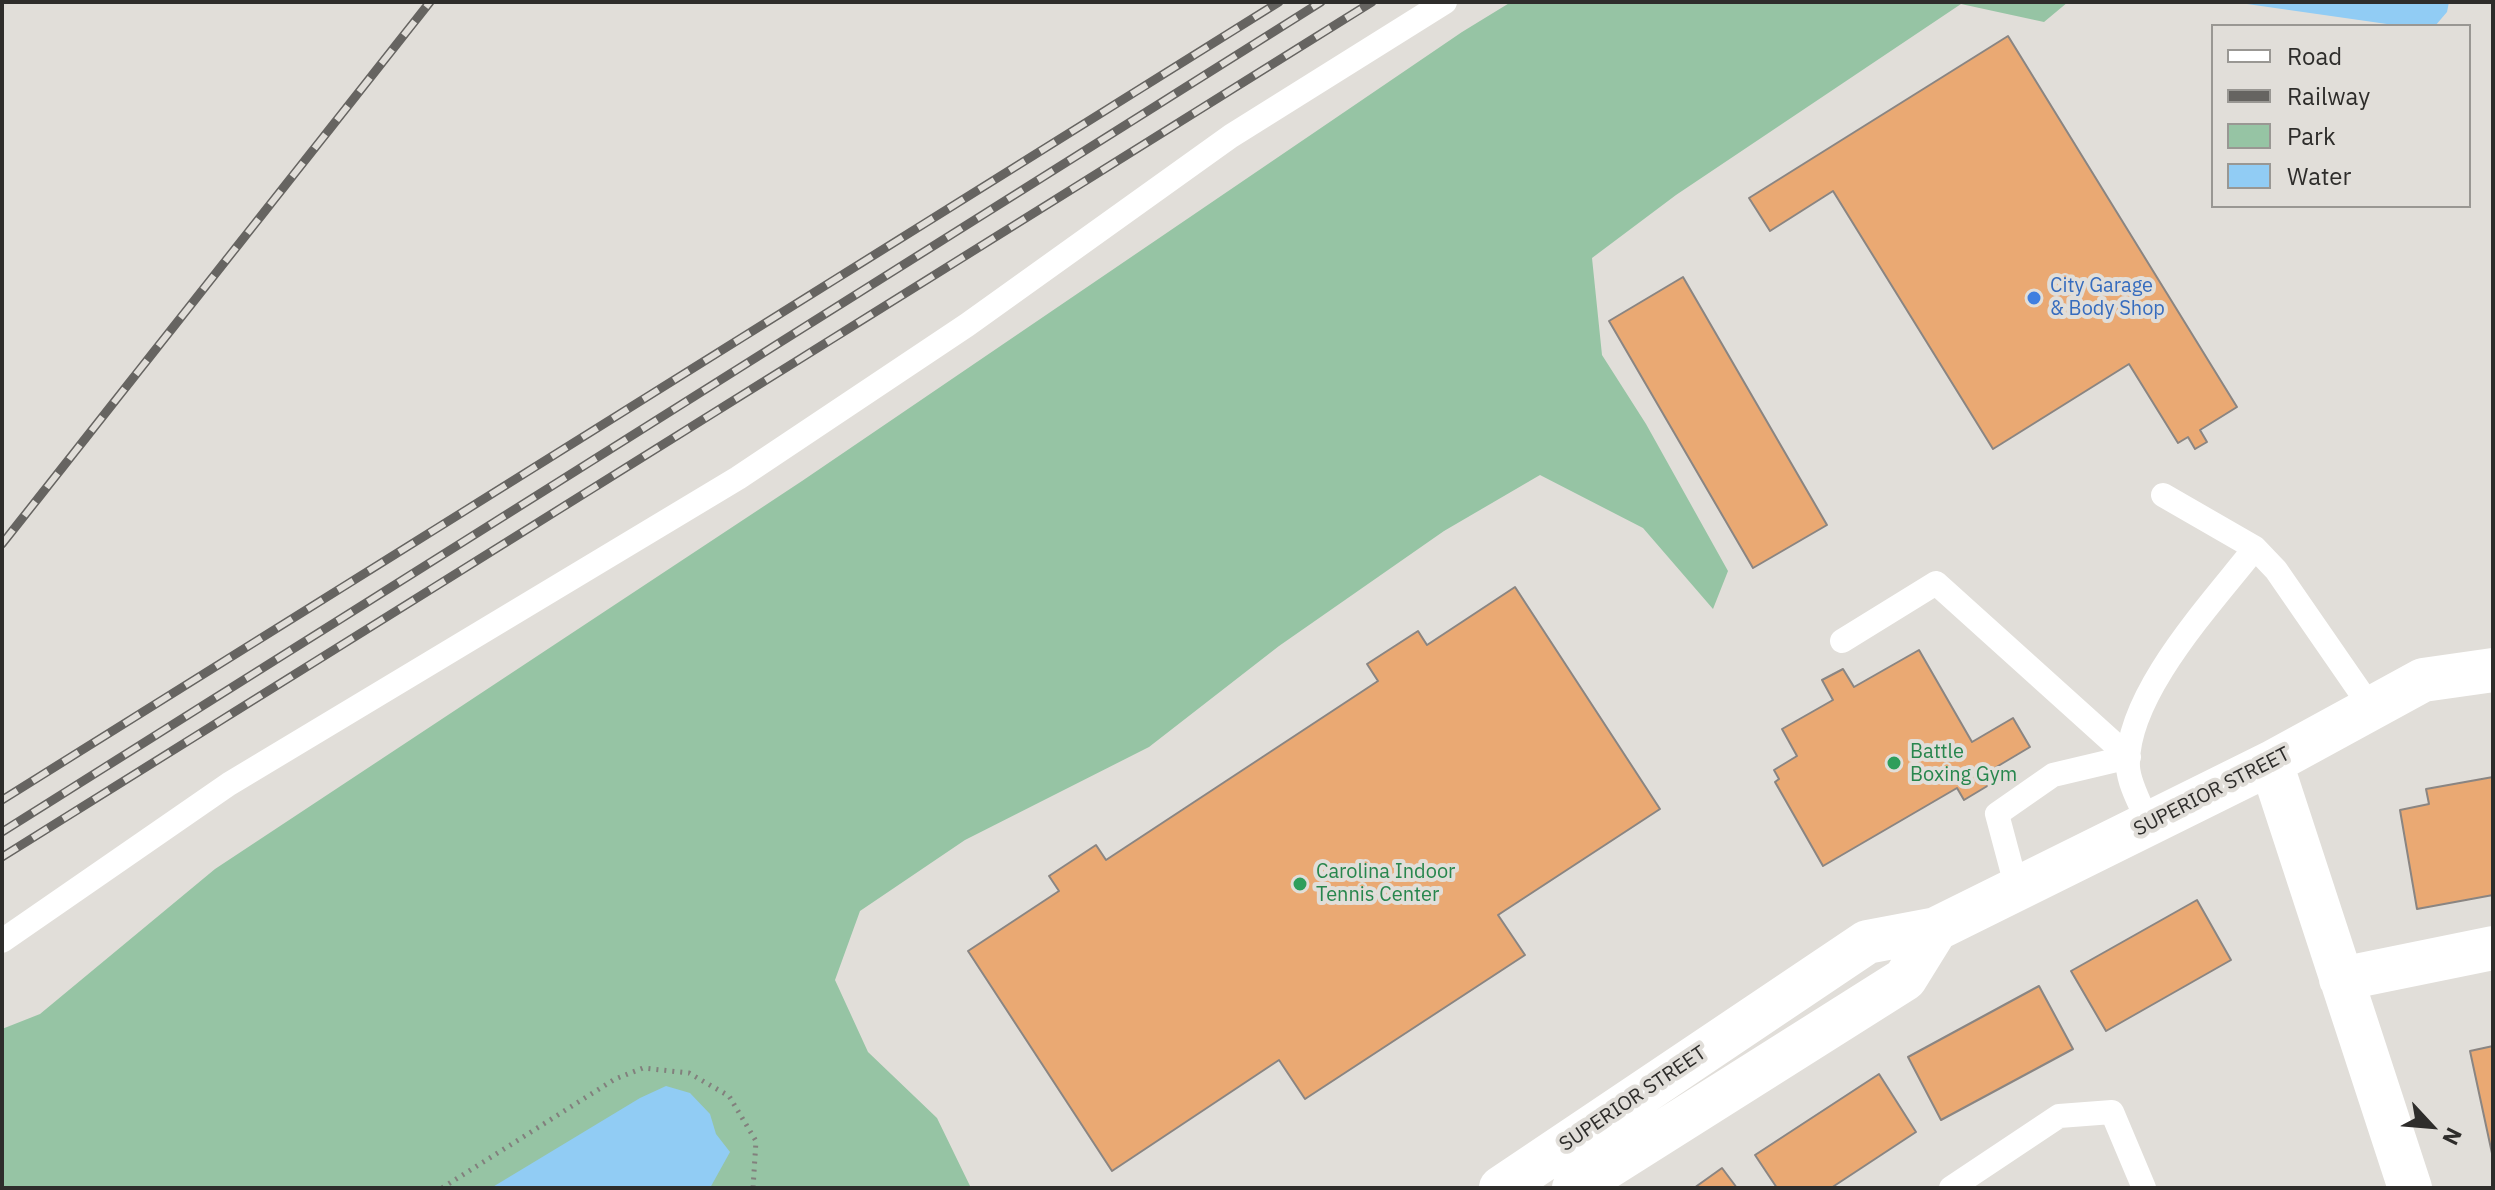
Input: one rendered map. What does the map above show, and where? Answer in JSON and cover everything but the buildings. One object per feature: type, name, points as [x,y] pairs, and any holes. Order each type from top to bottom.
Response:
[{"type":"street","name":"SUPERIOR STREET","points":[[1501,1188],[1867,942],[1936,929],[2271,763],[2423,680],[2493,670]]},
{"type":"street","points":[[2271,763],[2410,1188]]},
{"type":"street","name":"SUPERIOR STREET","points":[[1574,1188],[1905,979],[1936,929]]},
{"type":"street","points":[[2341,979],[2493,948]]},
{"type":"lane","points":[[2,941],[229,784],[738,478],[967,325],[1231,136],[1445,2]]},
{"type":"lane","points":[[2163,495],[2255,548],[2276,570],[2372,709]]},
{"type":"lane","points":[[2149,824],[2128,769],[2131,737],[2149,690],[2186,636],[2255,548]]},
{"type":"lane","points":[[1842,641],[1936,583],[2129,757]]},
{"type":"lane","points":[[2017,889],[1997,814],[2053,775],[2129,757]]},
{"type":"lane","points":[[1951,1188],[2059,1116],[2112,1112],[2144,1188]]},
{"type":"path","points":[[442,1188],[615,1079],[643,1068],[689,1073],[729,1096],[756,1141],[753,1188]]},
{"type":"green space","points":[[1511,2],[2068,2],[2044,22],[1961,4],[1676,195],[1592,258],[1602,355],[1646,424],[1728,571],[1713,609],[1643,528],[1540,475],[1444,531],[1279,646],[1149,747],[965,840],[860,911],[835,980],[868,1052],[937,1118],[971,1188],[2,1188],[2,1029],[40,1014],[215,869],[802,481],[1462,32]]},
{"type":"water","points":[[2233,2],[2449,2],[2447,12],[2437,24],[2387,24]]},
{"type":"water","points":[[666,1086],[690,1093],[710,1114],[716,1134],[730,1152],[710,1188],[491,1188],[640,1098]]},
{"type":"railway","points":[[2,544],[430,2]]},
{"type":"railway","points":[[2,800],[1279,2]]},
{"type":"railway","points":[[2,832],[1321,2]]},
{"type":"railway","points":[[2,857],[1372,2]]},
{"type":"place","name":"City Garage & Body Shop","points":[[2034,298]]},
{"type":"place","name":"Battle Boxing Gym","points":[[1894,763]]},
{"type":"place","name":"Carolina Indoor Tennis Center","points":[[1300,884]]}]
